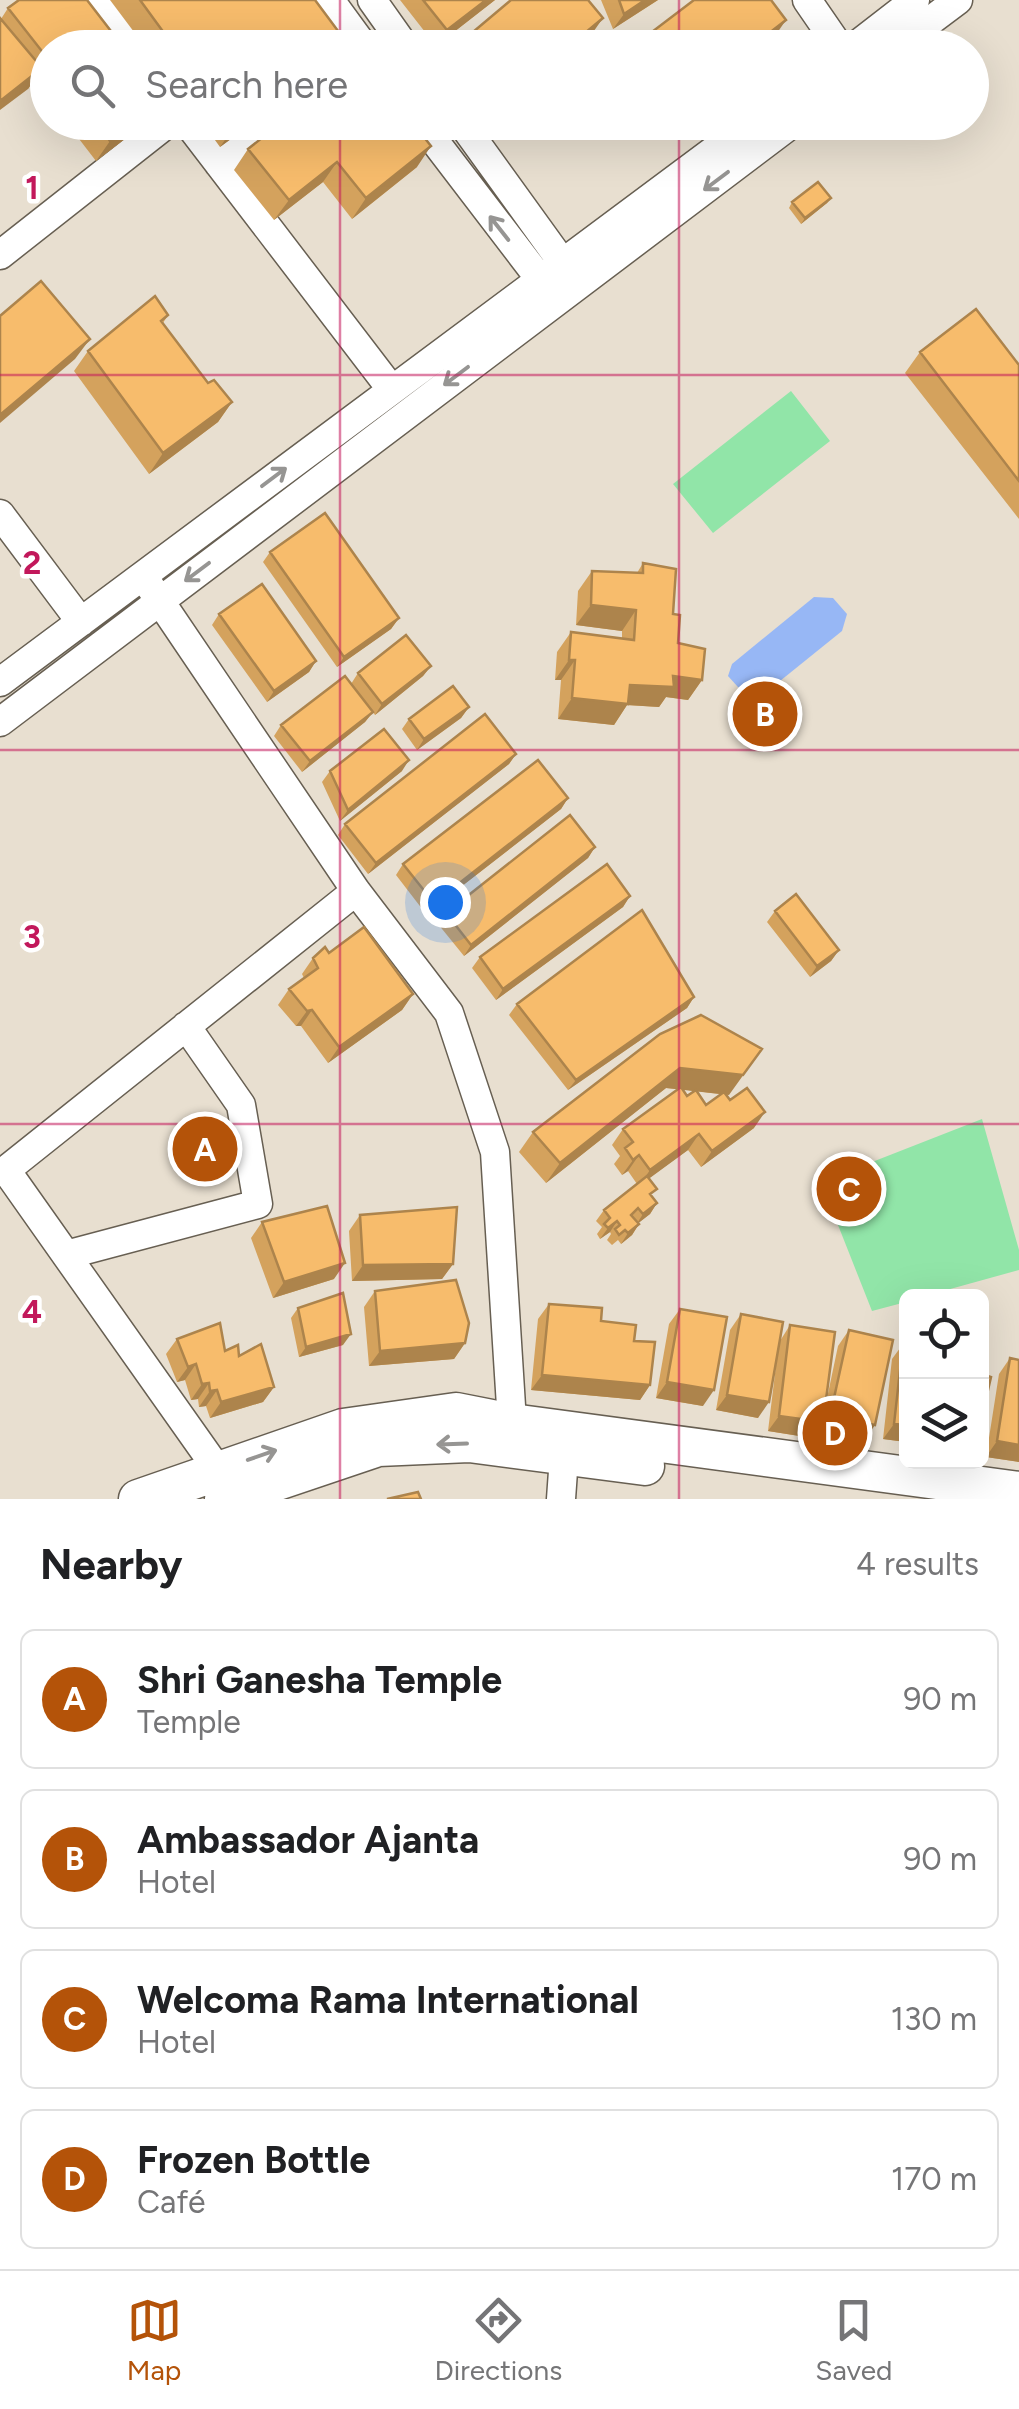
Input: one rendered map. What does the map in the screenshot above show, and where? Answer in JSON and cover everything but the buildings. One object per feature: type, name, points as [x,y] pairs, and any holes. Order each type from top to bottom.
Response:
[{"type":"street","points":[[96,0],[118,30]]},
{"type":"street","points":[[330,0],[352,30]]},
{"type":"street","points":[[372,0],[393,30]]},
{"type":"street","points":[[807,0],[828,30]]},
{"type":"street","points":[[876,30],[915,0]]},
{"type":"street","points":[[918,30],[958,0]]},
{"type":"street","points":[[0,255],[146,140]]},
{"type":"street","points":[[201,140],[392,390]]},
{"type":"street","points":[[219,164],[249,140]]},
{"type":"street","points":[[436,140],[570,290]]},
{"type":"street","points":[[471,140],[551,271]]},
{"type":"street","points":[[0,682],[728,140]]},
{"type":"street","points":[[0,722],[770,140]]},
{"type":"street","points":[[0,514],[81,622]]},
{"type":"street","points":[[143,576],[356,891],[449,1013],[494,1152],[513,1436]]},
{"type":"street","points":[[221,1484],[6,1170],[356,891]]},
{"type":"street","points":[[66,1255],[258,1204],[242,1104],[186,1026]]},
{"type":"street","points":[[138,1499],[221,1484],[342,1428],[456,1412],[513,1436],[895,1499]]},
{"type":"street","points":[[559,1443],[1019,1491]]},
{"type":"street","points":[[559,1443],[561,1499]]},
{"type":"green space","points":[[791,391],[830,441],[713,533],[673,484]]},
{"type":"green space","points":[[982,1119],[1019,1250],[1019,1270],[950,1289],[899,1289],[899,1304],[872,1311],[821,1182]]},
{"type":"water","points":[[814,597],[833,598],[847,614],[842,631],[759,698],[747,697],[728,676],[732,664]]},
{"type":"place","name":"Ambassador Ajanta","points":[[765,714]]},
{"type":"place","name":"Shri Ganesha Temple","points":[[205,1149]]},
{"type":"place","name":"Welcoma Rama International","points":[[849,1189]]},
{"type":"place","name":"Frozen Bottle","points":[[835,1433]]}]
